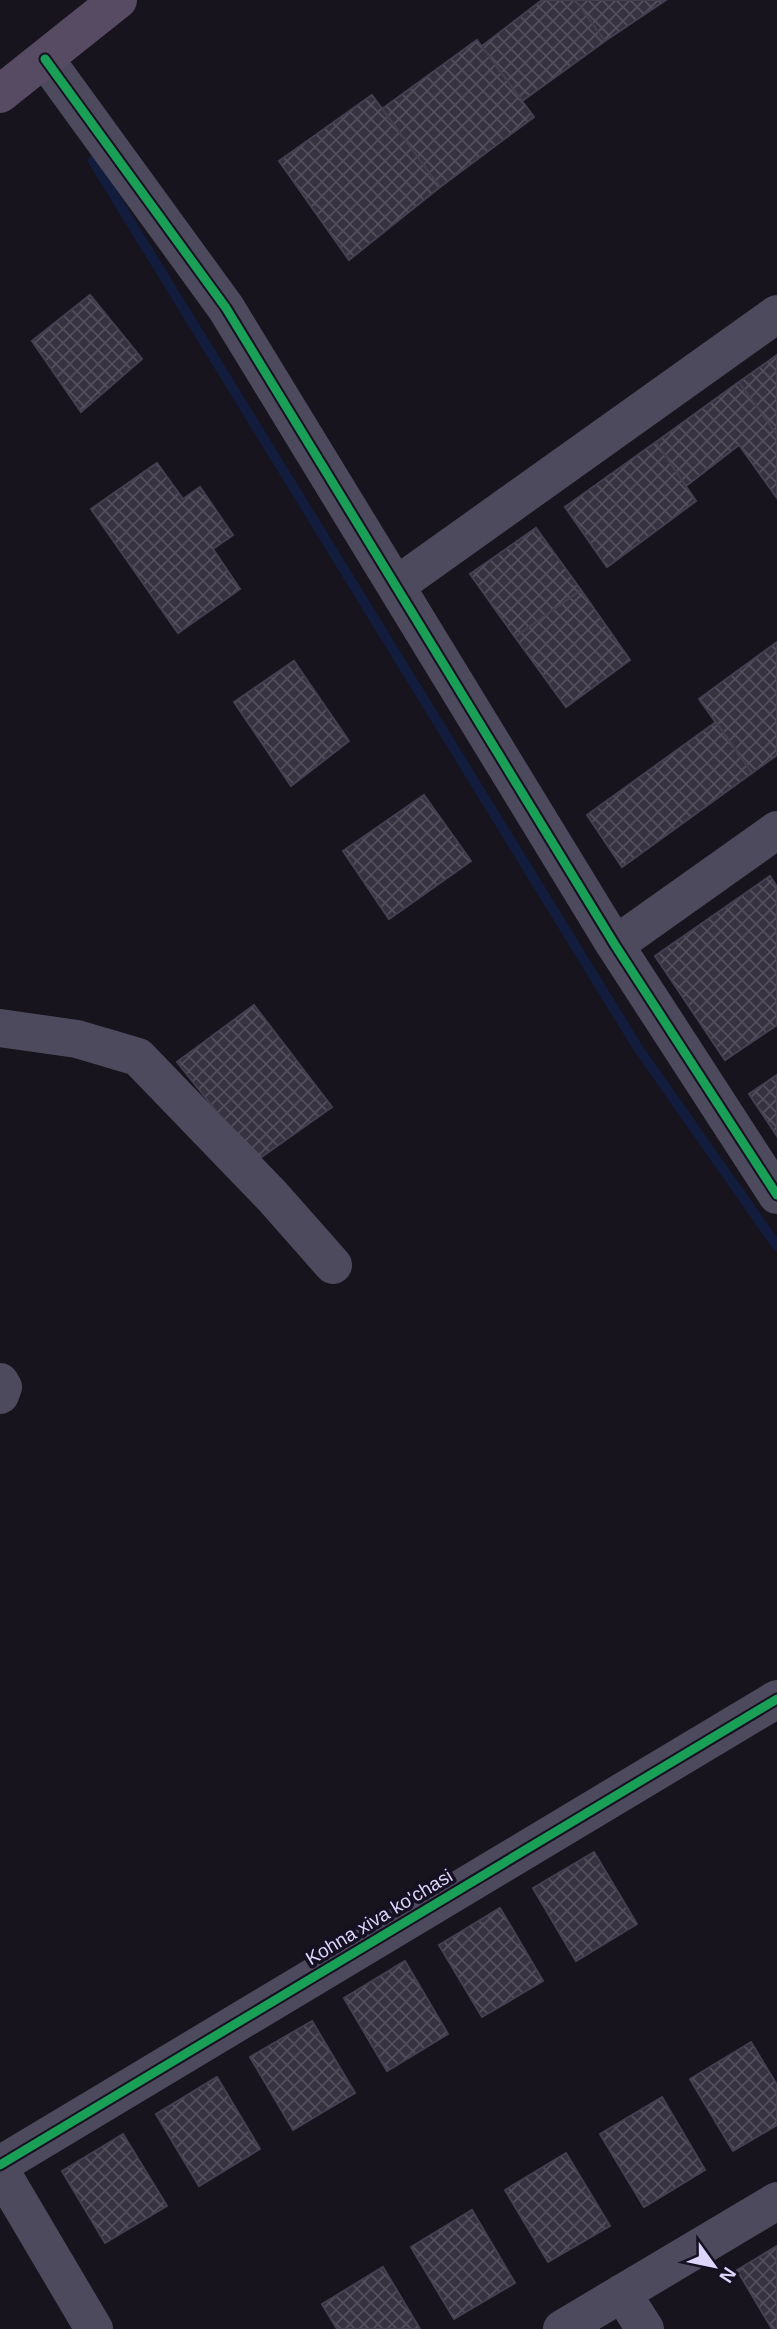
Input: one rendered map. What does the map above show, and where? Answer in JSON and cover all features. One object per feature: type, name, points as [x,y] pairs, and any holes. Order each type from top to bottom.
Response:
[{"type":"main road","points":[[0,94],[118,0]]},
{"type":"street","points":[[45,59],[226,308],[615,945],[777,1195]]},
{"type":"street","points":[[397,585],[777,314]]},
{"type":"street","points":[[615,945],[777,830]]},
{"type":"street","points":[[0,1028],[77,1039],[138,1056],[273,1197],[333,1265]]},
{"type":"street","points":[[0,1382],[3,1387],[0,1395]]},
{"type":"street","name":"Kohna xiva ko'chasi","points":[[0,2168],[777,1699]]},
{"type":"street","points":[[0,2168],[94,2329]]},
{"type":"street","points":[[562,2329],[777,2201]]},
{"type":"street","points":[[622,2293],[645,2329]]},
{"type":"building","points":[[542,0],[575,0],[605,41],[522,101],[482,46]]},
{"type":"building","points":[[575,0],[666,0],[605,41]]},
{"type":"building","points":[[477,40],[534,117],[440,187],[382,109]]},
{"type":"building","points":[[372,95],[440,187],[349,260],[279,161]]},
{"type":"building","points":[[90,295],[142,359],[81,412],[32,341]]},
{"type":"building","points":[[777,355],[777,435],[739,382]]},
{"type":"building","points":[[739,382],[777,435],[777,498],[739,445],[686,486],[656,442]]},
{"type":"building","points":[[656,442],[696,501],[607,567],[565,507]]},
{"type":"building","points":[[157,463],[183,499],[200,487],[233,535],[213,549],[240,589],[178,633],[91,509]]},
{"type":"building","points":[[536,528],[581,590],[515,637],[470,574]]},
{"type":"building","points":[[581,590],[630,660],[566,707],[515,637]]},
{"type":"building","points":[[777,642],[777,755],[752,773],[699,699]]},
{"type":"building","points":[[294,661],[349,741],[291,786],[234,702]]},
{"type":"building","points":[[716,722],[752,773],[622,867],[587,815]]},
{"type":"building","points":[[424,795],[471,861],[389,919],[343,851]]},
{"type":"building","points":[[770,876],[777,887],[777,1025],[725,1060],[655,956]]},
{"type":"building","points":[[254,1005],[332,1107],[256,1161],[177,1062]]},
{"type":"building","points":[[777,1075],[777,1136],[749,1094]]},
{"type":"building","points":[[594,1852],[637,1924],[576,1961],[533,1888]]},
{"type":"building","points":[[500,1908],[543,1981],[482,2017],[439,1945]]},
{"type":"building","points":[[405,1961],[448,2034],[387,2071],[344,1998]]},
{"type":"building","points":[[312,2021],[355,2093],[293,2130],[250,2057]]},
{"type":"building","points":[[751,2042],[777,2085],[777,2125],[733,2151],[690,2079]]},
{"type":"building","points":[[217,2077],[260,2149],[199,2186],[156,2114]]},
{"type":"building","points":[[662,2097],[705,2170],[644,2207],[600,2134]]},
{"type":"building","points":[[123,2134],[167,2206],[105,2243],[62,2171]]},
{"type":"building","points":[[566,2153],[610,2226],[548,2262],[505,2190]]},
{"type":"building","points":[[472,2210],[515,2283],[454,2319],[411,2247]]},
{"type":"building","points":[[777,2246],[777,2329],[772,2329],[737,2270]]},
{"type":"building","points":[[383,2267],[420,2329],[337,2329],[322,2304]]},
{"type":"waterway","points":[[93,161],[638,1048],[777,1246]]},
{"type":"cycle path","points":[[45,59],[226,308],[615,945],[777,1195]]},
{"type":"cycle path","points":[[0,2165],[777,1699]]}]
